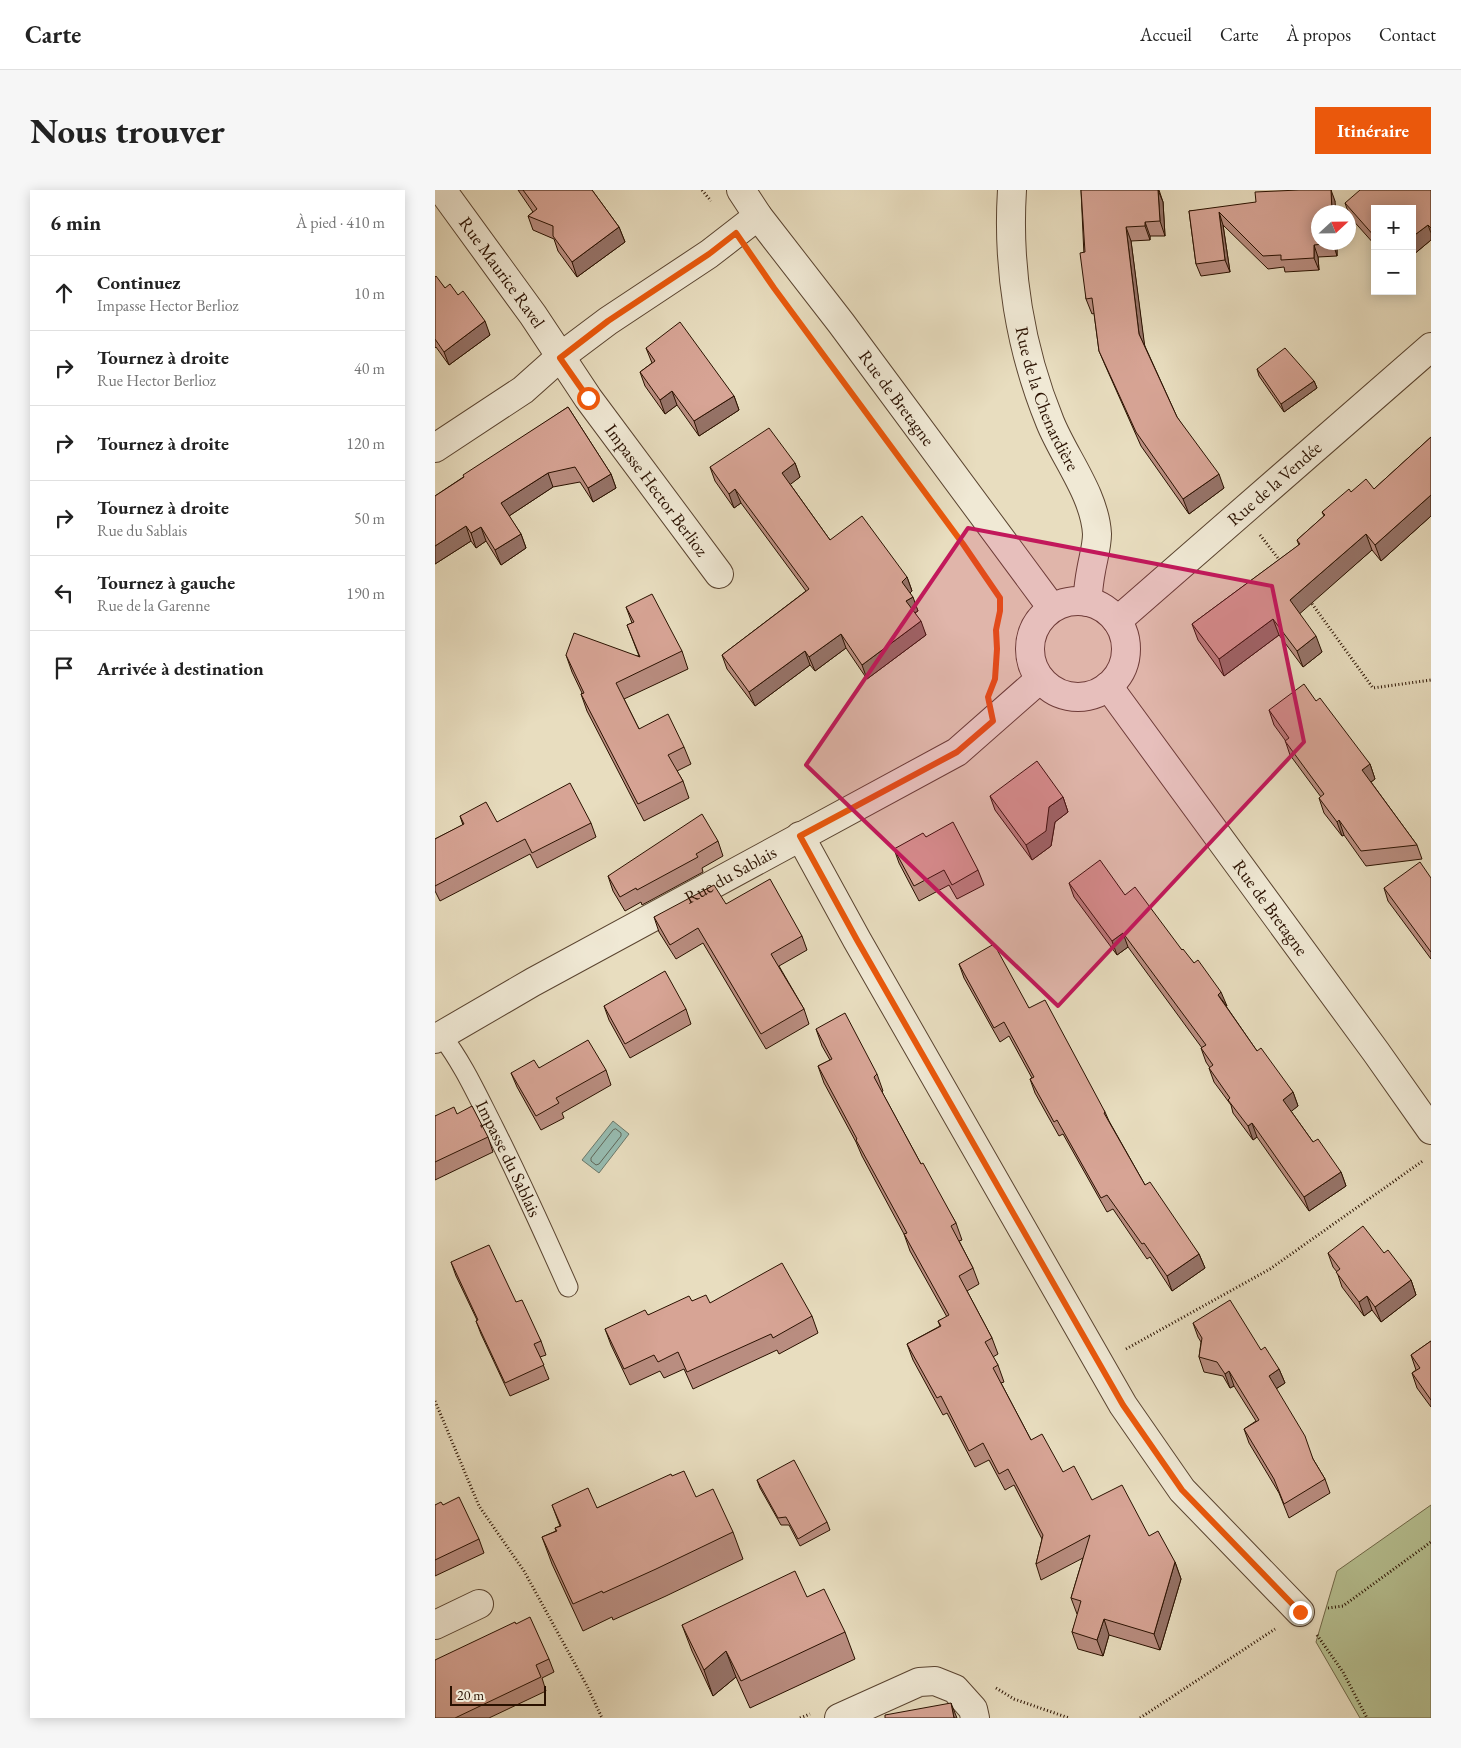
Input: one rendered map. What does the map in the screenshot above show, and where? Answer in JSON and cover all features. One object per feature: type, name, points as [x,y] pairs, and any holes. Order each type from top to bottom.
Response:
[{"type":"street","name":"Rue Maurice Ravel","points":[[442,190],[533,315],[560,358]]},
{"type":"street","name":"Rue de Bretagne","points":[[741,190],[758,216],[841,324],[1052,608]]},
{"type":"street","name":"Rue de la Chenardière","points":[[1012,190],[1013,264],[1024,341],[1035,381],[1050,422],[1091,506],[1097,534],[1087,602]]},
{"type":"street","points":[[435,448],[523,390],[560,358],[608,321],[709,254],[758,216]]},
{"type":"street","name":"Rue de la Vendée","points":[[1117,621],[1431,347]]},
{"type":"street","name":"Impasse Hector Berlioz","points":[[560,358],[719,574]]},
{"type":"street","points":[[1069,602],[1087,602],[1104,609],[1117,621],[1125,636],[1126,653],[1122,670],[1108,686],[1095,695],[1075,698],[1056,692],[1040,679],[1031,661],[1030,641],[1037,622],[1052,608],[1069,602]]},
{"type":"street","name":"Rue du Sablais","points":[[438,1037],[800,836],[957,752],[1040,679]]},
{"type":"street","name":"Rue de Bretagne","points":[[1108,686],[1431,1130]]},
{"type":"street","points":[[800,836],[1123,1405],[1182,1490],[1300,1612]]},
{"type":"street","points":[[435,1624],[479,1604]]},
{"type":"street","points":[[839,1718],[919,1682],[935,1680],[955,1689],[973,1709],[975,1718]]},
{"type":"lane","name":"Impasse du Sablais","points":[[438,1037],[451,1048],[484,1109],[525,1191],[567,1287]]},
{"type":"path","points":[[702,190],[736,233]]},
{"type":"path","points":[[803,328],[928,496]]},
{"type":"path","points":[[1242,511],[1284,566]]},
{"type":"path","points":[[957,536],[1000,598],[1000,611],[996,630],[995,679],[988,697],[993,721]]},
{"type":"path","points":[[1307,597],[1373,688],[1431,680]]},
{"type":"path","points":[[1100,1364],[1270,1269],[1415,1164],[1431,1156]]},
{"type":"path","points":[[435,1401],[479,1506],[524,1570],[587,1686],[602,1718]]},
{"type":"path","points":[[1140,1718],[1300,1612],[1343,1606],[1431,1542]]},
{"type":"path","points":[[1300,1612],[1343,1672],[1367,1718]]},
{"type":"highlighted area","points":[[968,528],[1272,586],[1304,742],[1058,1006],[806,765]]},
{"type":"green space","points":[[1431,1505],[1431,1718],[1360,1718],[1316,1642],[1337,1571]]},
{"type":"water","points":[[613,1121],[629,1134],[599,1173],[582,1160]]},
{"type":"building","points":[[523,190],[592,190],[619,227],[572,262],[553,236],[553,226],[528,216],[537,209]]},
{"type":"building","points":[[1081,190],[1158,190],[1160,221],[1145,222],[1145,226],[1126,227],[1139,334],[1177,417],[1219,474],[1183,499],[1136,432],[1099,351],[1092,298],[1086,299],[1080,253],[1085,252]]},
{"type":"building","points":[[1331,190],[1332,205],[1311,205],[1311,250],[1314,250],[1314,258],[1281,260],[1281,255],[1263,256],[1219,212],[1225,260],[1196,264],[1189,211],[1256,202],[1255,192]]},
{"type":"building","points":[[1360,190],[1431,190],[1431,228],[1428,225],[1416,234],[1416,205],[1371,205],[1371,232],[1356,215],[1356,205],[1347,205],[1345,203]]},
{"type":"building","points":[[436,276],[445,288],[450,284],[458,295],[463,291],[485,321],[444,352],[435,339]]},
{"type":"building","points":[[680,322],[734,396],[694,421],[672,391],[660,400],[640,372],[655,361],[646,348]]},
{"type":"building","points":[[1285,348],[1314,381],[1281,404],[1257,369]]},
{"type":"building","points":[[568,407],[611,474],[588,488],[575,467],[548,473],[501,503],[521,534],[495,550],[481,527],[471,533],[466,526],[435,546],[435,496],[464,477],[463,475]]},
{"type":"building","points":[[769,428],[795,463],[782,473],[830,540],[862,516],[907,577],[902,582],[913,597],[906,601],[921,621],[862,665],[841,634],[809,657],[805,651],[749,692],[722,655],[809,589],[735,489],[729,494],[710,467]]},
{"type":"building","points":[[1431,437],[1431,495],[1375,545],[1366,534],[1290,600],[1316,636],[1297,651],[1273,619],[1219,659],[1192,624],[1300,544],[1297,540],[1325,515],[1322,512],[1349,489],[1351,492],[1366,479],[1374,489]]},
{"type":"building","points":[[652,594],[682,651],[616,683],[639,729],[668,714],[684,747],[668,755],[683,781],[638,804],[581,694],[584,693],[566,655],[574,633],[640,657],[627,625],[634,622],[626,607]]},
{"type":"building","points":[[1304,684],[1316,701],[1320,698],[1370,764],[1362,770],[1417,845],[1361,851],[1339,820],[1337,822],[1319,798],[1324,794],[1285,741],[1289,738],[1269,710]]},
{"type":"building","points":[[1037,761],[1063,797],[1049,807],[1046,831],[1026,845],[990,796]]},
{"type":"building","points":[[570,783],[591,823],[532,853],[525,839],[435,886],[435,839],[464,824],[460,816],[486,802],[497,822]]},
{"type":"building","points":[[702,814],[718,841],[696,854],[698,857],[637,890],[636,888],[620,897],[608,876]]},
{"type":"building","points":[[953,822],[978,870],[952,885],[944,870],[914,886],[894,849],[923,833],[926,837]]},
{"type":"building","points":[[1100,860],[1125,895],[1135,887],[1182,950],[1194,963],[1198,960],[1221,992],[1218,995],[1257,1051],[1261,1048],[1293,1092],[1283,1100],[1313,1142],[1318,1139],[1341,1172],[1304,1197],[1252,1123],[1248,1126],[1228,1100],[1230,1098],[1209,1068],[1213,1065],[1201,1048],[1206,1045],[1123,933],[1112,941],[1069,883]]},
{"type":"building","points":[[1420,862],[1431,878],[1431,952],[1384,888]]},
{"type":"building","points":[[770,879],[802,936],[771,954],[804,1009],[761,1034],[698,928],[670,945],[654,917],[714,885],[726,904]]},
{"type":"building","points":[[994,944],[1029,1008],[1045,1000],[1104,1113],[1145,1185],[1150,1182],[1199,1254],[1167,1276],[1107,1195],[1101,1198],[1057,1120],[1054,1122],[1030,1079],[1034,1077],[1004,1022],[994,1028],[959,964]]},
{"type":"building","points":[[665,971],[686,1009],[625,1044],[604,1006]]},
{"type":"building","points":[[845,1013],[877,1074],[874,1077],[921,1164],[923,1163],[956,1223],[951,1226],[973,1268],[959,1276],[992,1338],[985,1342],[998,1365],[993,1368],[1031,1440],[1042,1434],[1063,1472],[1074,1466],[1092,1500],[1122,1485],[1149,1536],[1158,1531],[1175,1562],[1154,1634],[1104,1619],[1097,1640],[1072,1632],[1081,1601],[1071,1598],[1090,1535],[1036,1564],[1043,1535],[1008,1469],[999,1474],[983,1443],[969,1451],[941,1396],[937,1398],[907,1344],[941,1326],[938,1321],[949,1315],[904,1234],[907,1233],[818,1066],[832,1059],[816,1029]]},
{"type":"building","points":[[588,1040],[606,1070],[556,1098],[559,1103],[536,1116],[511,1073],[534,1060],[539,1068]]},
{"type":"building","points":[[472,1106],[488,1137],[435,1162],[435,1116],[454,1107],[457,1114]]},
{"type":"building","points":[[1363,1226],[1384,1253],[1388,1250],[1411,1280],[1375,1307],[1367,1296],[1359,1302],[1336,1272],[1340,1269],[1328,1253]]},
{"type":"building","points":[[489,1245],[516,1302],[522,1300],[541,1341],[534,1344],[544,1365],[505,1383],[451,1262]]},
{"type":"building","points":[[782,1263],[812,1316],[773,1338],[771,1334],[687,1372],[678,1352],[658,1362],[654,1355],[624,1369],[605,1329],[645,1310],[648,1315],[689,1296],[692,1301],[706,1295],[710,1303]]},
{"type":"building","points":[[1230,1300],[1261,1350],[1265,1347],[1279,1369],[1269,1376],[1305,1436],[1313,1459],[1325,1479],[1284,1504],[1274,1479],[1244,1429],[1259,1420],[1229,1371],[1225,1374],[1217,1362],[1199,1357],[1202,1338],[1193,1323]]},
{"type":"building","points":[[1431,1341],[1431,1400],[1412,1373],[1420,1368],[1411,1355]]},
{"type":"building","points":[[794,1460],[827,1522],[798,1539],[786,1517],[778,1518],[757,1480]]},
{"type":"building","points":[[684,1471],[696,1497],[713,1489],[733,1532],[603,1593],[602,1591],[573,1604],[542,1537],[557,1531],[555,1528],[561,1526],[552,1505],[588,1488],[597,1508],[671,1474],[672,1476]]},
{"type":"building","points":[[459,1497],[479,1539],[435,1560],[435,1505],[441,1502],[443,1505]]},
{"type":"building","points":[[795,1571],[807,1597],[824,1589],[845,1632],[741,1681],[726,1651],[704,1670],[682,1625]]},
{"type":"building","points":[[530,1617],[549,1659],[536,1665],[541,1677],[455,1718],[435,1718],[435,1660],[515,1622],[516,1624]]},
{"type":"building","points":[[951,1703],[954,1718],[885,1718],[885,1715]]},
{"type":"route","points":[[588,398],[560,358],[608,321],[709,254],[736,233],[774,288],[963,544],[1000,598],[1000,611],[996,630],[995,679],[988,697],[993,721],[957,752],[800,836],[857,940],[1123,1405],[1182,1490],[1300,1612]]}]
